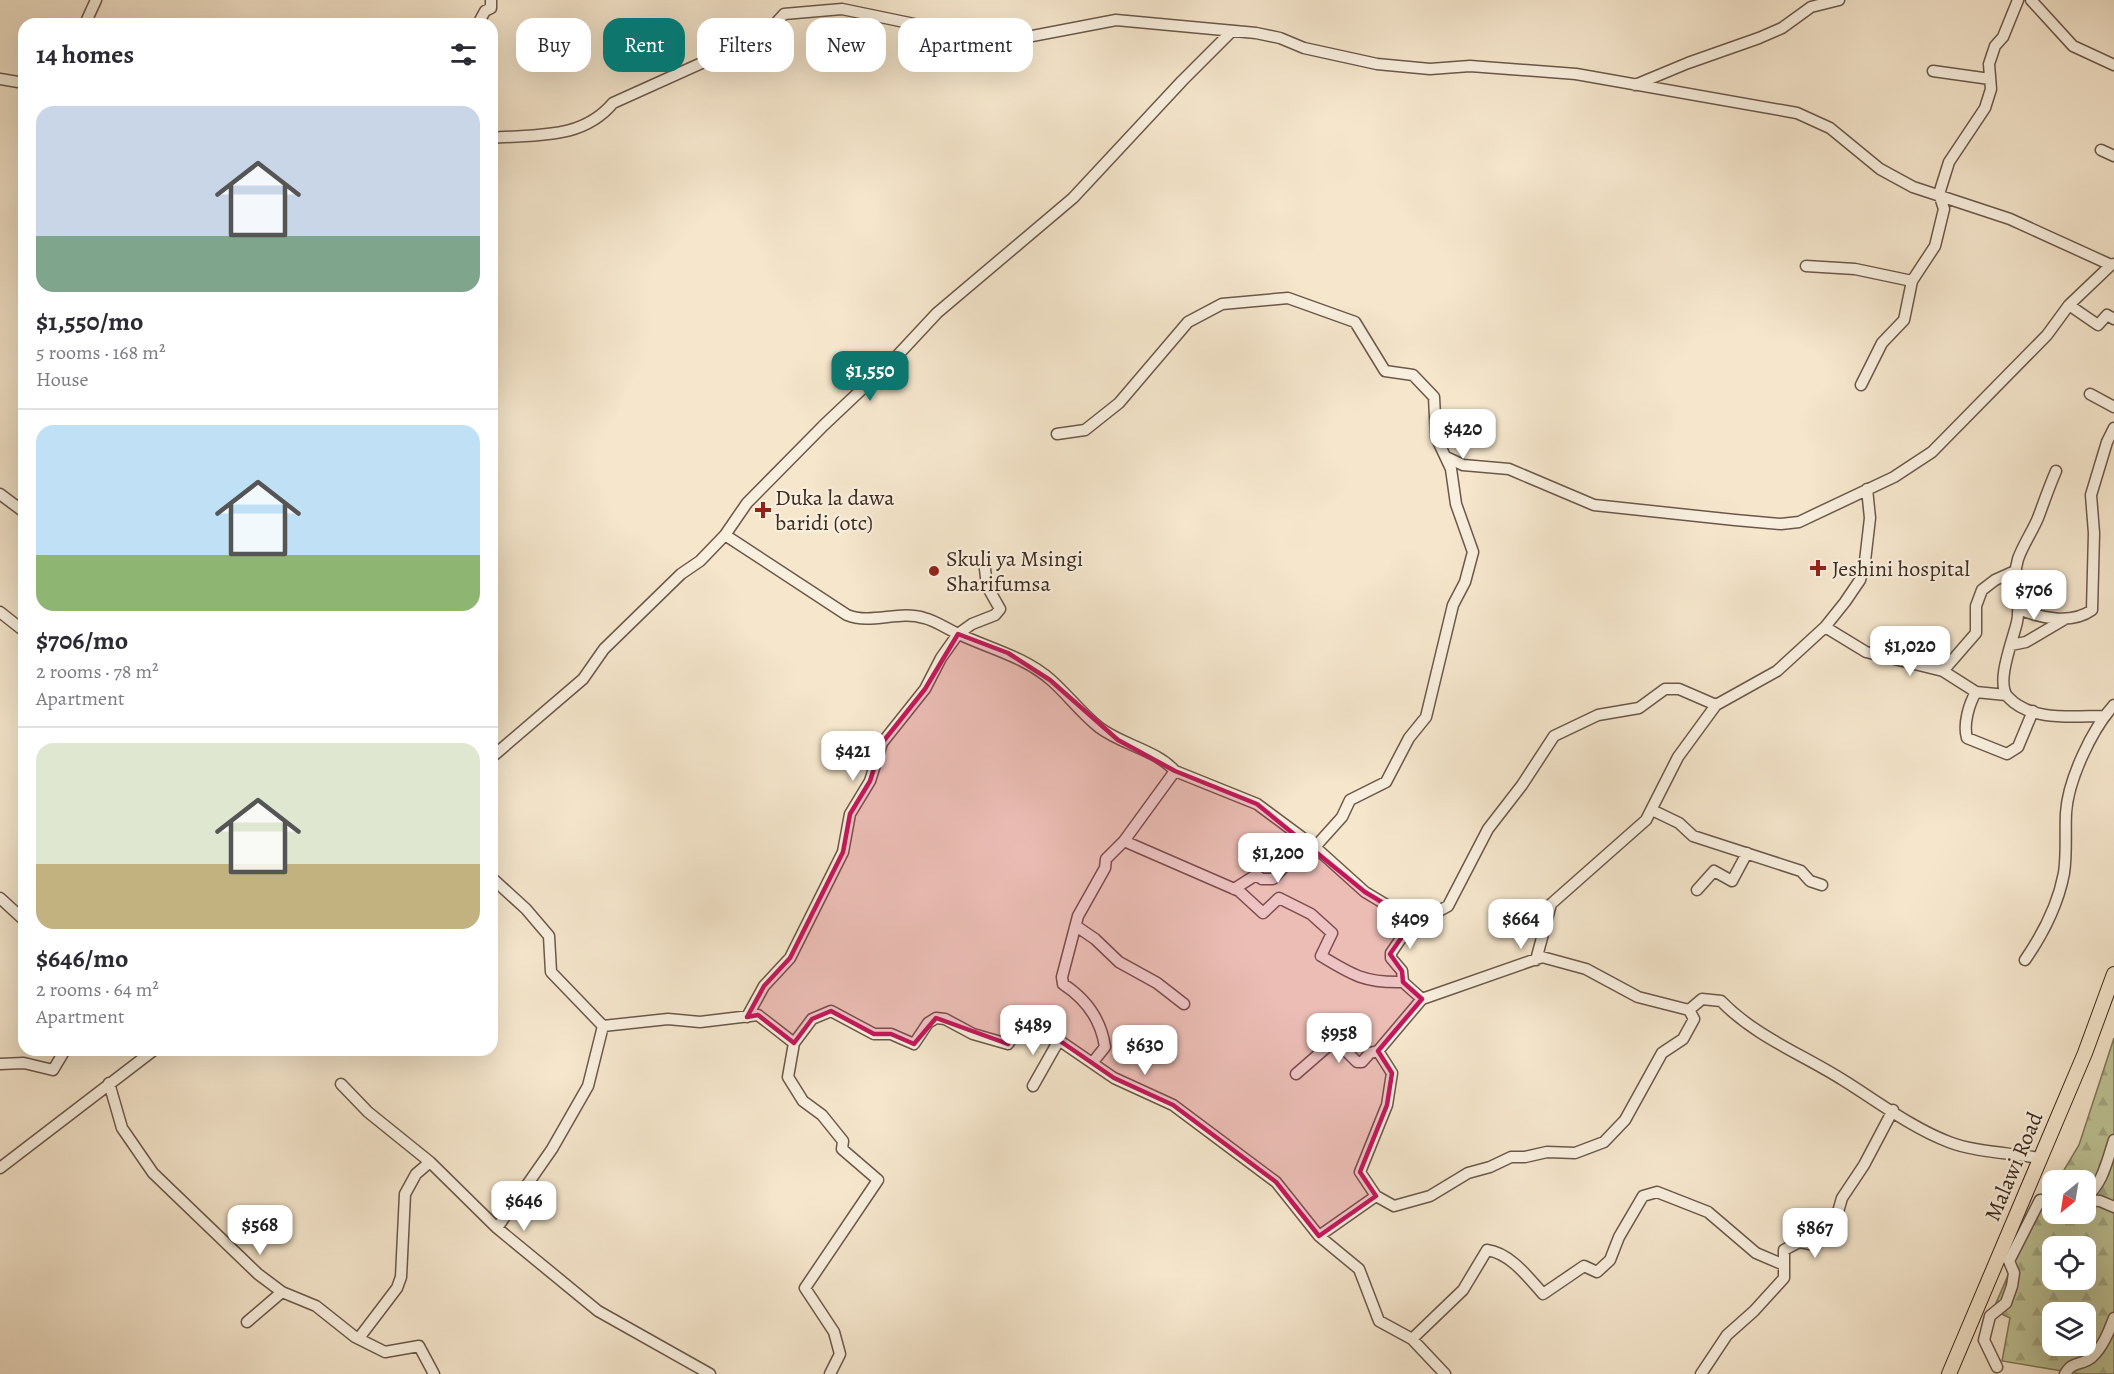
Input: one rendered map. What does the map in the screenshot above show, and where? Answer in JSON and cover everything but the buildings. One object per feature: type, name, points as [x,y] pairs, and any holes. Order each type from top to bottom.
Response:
[{"type":"main road","name":"Malawi Road","points":[[1949,1374],[2085,1053],[2114,974]]},
{"type":"street","points":[[88,18],[96,0]]},
{"type":"street","points":[[481,18],[485,11],[491,8],[491,0]]},
{"type":"street","points":[[1634,86],[1782,28],[1811,8],[1839,0]]},
{"type":"street","points":[[1861,385],[1882,343],[1904,320],[1912,281],[1935,246],[1944,209],[1939,194],[1949,162],[1985,108],[1991,89],[1989,64],[1995,46],[2004,37],[2018,0]]},
{"type":"street","points":[[2031,0],[2073,46],[2114,66]]},
{"type":"street","points":[[498,137],[573,131],[600,119],[613,103],[766,34],[784,14],[842,9],[1000,42],[1116,20],[1280,38],[1304,48],[1377,64],[1430,69],[1470,66],[1576,74],[1797,113],[1830,128],[1880,169],[1913,187],[2010,219],[2112,265],[2069,305],[2047,335],[1932,452],[1894,477],[1799,522],[1781,524],[1594,506],[1509,469],[1463,465],[1446,457]]},
{"type":"street","points":[[498,751],[583,679],[604,649],[681,574],[700,561],[725,535],[747,503],[824,425],[896,357],[937,313],[1073,198],[1232,31]]},
{"type":"street","points":[[1933,71],[1990,80]]},
{"type":"street","points":[[0,79],[18,82]]},
{"type":"street","points":[[2101,150],[2114,156]]},
{"type":"street","points":[[1806,266],[1855,269],[1912,281]]},
{"type":"street","points":[[1058,434],[1085,430],[1119,403],[1188,322],[1222,304],[1288,298],[1355,322],[1385,371],[1413,375],[1427,387],[1434,397],[1436,437],[1451,470],[1456,504],[1473,552],[1465,582],[1453,605],[1426,717],[1409,738],[1386,782],[1350,800],[1342,817],[1315,847],[1293,857],[1273,879],[1262,879],[1256,875],[1234,889]]},
{"type":"street","points":[[2069,305],[2098,325],[2107,315],[2114,319]]},
{"type":"street","points":[[2090,394],[2114,407]]},
{"type":"street","points":[[2019,609],[2033,615],[2065,618],[2088,613],[2093,605],[2094,533],[2091,495],[2107,442],[2114,428]]},
{"type":"street","points":[[2056,471],[2015,571],[2019,609],[2003,684],[2006,695],[2018,706],[2033,711],[2052,717],[2104,717]]},
{"type":"street","points":[[1536,960],[1551,904],[1646,820],[1678,757],[1716,705],[1777,671],[1825,627],[1860,580],[1865,561],[1870,518],[1867,489]]},
{"type":"street","points":[[0,494],[18,508]]},
{"type":"street","points":[[725,535],[847,615],[859,618],[910,614],[930,620],[958,634],[1008,653],[1050,680],[1100,728],[1118,740],[1167,762],[1175,771],[1257,804],[1315,847],[1365,892],[1400,913],[1426,918]]},
{"type":"street","points":[[747,1017],[764,986],[790,958],[843,852],[850,814],[870,781],[882,743],[925,689],[941,657],[958,634],[972,624],[995,615],[1000,609],[987,586],[986,569]]},
{"type":"street","points":[[1943,671],[1976,633],[1976,606],[1982,590],[1995,580],[2015,571]]},
{"type":"street","points":[[0,612],[18,623]]},
{"type":"street","points":[[2011,645],[2026,642],[2065,618]]},
{"type":"street","points":[[1825,627],[1866,652],[1943,671],[1976,692],[2006,695]]},
{"type":"street","points":[[1402,982],[1402,971],[1391,958],[1391,953],[1404,934],[1448,906],[1488,829],[1522,785],[1554,736],[1598,716],[1639,708],[1665,689],[1679,689],[1716,705]]},
{"type":"street","points":[[1976,692],[1970,701],[1965,732],[1967,738],[2000,752],[2007,754],[2018,747],[2033,711]]},
{"type":"street","points":[[2025,960],[2050,920],[2061,886],[2068,801],[2092,737],[2114,705]]},
{"type":"street","points":[[1093,1062],[1105,1047],[1103,1029],[1080,996],[1063,984],[1064,967],[1078,916],[1105,868],[1106,859],[1124,841],[1175,771]]},
{"type":"street","points":[[1652,810],[1679,823],[1693,836],[1801,871],[1810,881],[1822,885]]},
{"type":"street","points":[[1124,841],[1234,889],[1263,913],[1279,898],[1311,914],[1332,933],[1321,956],[1347,972],[1375,983],[1402,982],[1422,999]]},
{"type":"street","points":[[1697,890],[1714,871],[1732,881],[1747,853]]},
{"type":"street","points":[[498,883],[526,909],[549,936],[551,972],[603,1026]]},
{"type":"street","points":[[0,898],[18,914]]},
{"type":"street","points":[[1076,926],[1095,939],[1119,962],[1157,983],[1184,1004]]},
{"type":"street","points":[[1296,1074],[1335,1040],[1357,1062],[1362,1062],[1370,1053],[1378,1051],[1422,999],[1542,957],[1586,969],[1638,997],[1689,1010],[1694,1019],[1683,1039],[1662,1053],[1625,1120],[1604,1142],[1575,1153],[1547,1152],[1525,1157],[1511,1157],[1490,1167],[1468,1173],[1430,1196],[1394,1206],[1376,1197],[1360,1172],[1387,1105],[1392,1073],[1378,1051]]},
{"type":"street","points":[[1689,1010],[1702,999],[1721,1001],[1735,1016],[1772,1041],[1893,1110],[1922,1130],[1951,1143],[2039,1158]]},
{"type":"street","points":[[830,1374],[840,1354],[834,1332],[805,1288],[878,1180],[842,1149],[843,1141],[822,1115],[803,1101],[788,1077],[794,1043],[813,1019],[831,1011],[874,1034],[891,1034],[914,1044],[928,1023],[936,1018],[945,1019],[973,1034],[1008,1044],[1025,1017],[1114,1078],[1173,1105],[1276,1182],[1319,1236],[1359,1269],[1379,1321],[1412,1339],[1445,1374]]},
{"type":"street","points":[[603,1026],[668,1019],[700,1022],[758,1015],[794,1043]]},
{"type":"street","points":[[497,1228],[552,1149],[588,1086],[603,1026]]},
{"type":"street","points":[[1033,1086],[1059,1040]]},
{"type":"street","points":[[0,1064],[24,1063],[52,1070],[61,1056]]},
{"type":"street","points":[[0,1168],[146,1056]]},
{"type":"street","points":[[109,1083],[122,1128],[153,1173],[258,1274],[282,1292],[316,1306],[359,1338],[385,1352],[419,1346],[434,1374]]},
{"type":"street","points":[[340,1084],[368,1112],[430,1162],[497,1228],[598,1311],[710,1374]]},
{"type":"street","points":[[1701,1374],[1727,1335],[1754,1311],[1785,1278],[1784,1250],[1799,1242],[1816,1245],[1835,1222],[1842,1198],[1864,1165],[1893,1110]]},
{"type":"street","points":[[2096,1185],[2114,1140]]},
{"type":"street","points":[[359,1338],[397,1288],[401,1277],[405,1194],[416,1174],[430,1162]]},
{"type":"street","points":[[1412,1339],[1462,1290],[1487,1250],[1498,1251],[1543,1294],[1584,1266],[1597,1272],[1610,1260],[1619,1236],[1643,1196],[1657,1192],[1708,1212],[1756,1253],[1784,1265]]},
{"type":"street","points":[[1319,1236],[1376,1197]]},
{"type":"street","points":[[1997,1367],[1984,1340],[1990,1316],[2006,1303],[2014,1273],[2009,1261],[2029,1220],[2042,1200]]},
{"type":"street","points":[[2096,1200],[2114,1207]]},
{"type":"street","points":[[247,1322],[282,1292]]},
{"type":"street","points":[[2064,1374],[2069,1366],[2092,1357],[2105,1338],[2114,1318]]},
{"type":"highlighted area","points":[[958,634],[1008,653],[1050,680],[1118,740],[1175,771],[1257,804],[1365,892],[1400,913],[1426,918],[1404,934],[1390,954],[1402,971],[1403,982],[1422,999],[1378,1051],[1392,1073],[1387,1105],[1360,1172],[1376,1196],[1319,1236],[1276,1182],[1173,1105],[1114,1078],[1025,1017],[1008,1044],[936,1018],[914,1044],[891,1034],[874,1034],[831,1011],[812,1019],[794,1043],[758,1015],[747,1017],[764,986],[790,958],[843,852],[850,814],[870,781],[882,743],[925,689]]},
{"type":"green space","points":[[2114,1038],[2114,1374],[2081,1374],[2002,1361],[2010,1318],[1993,1310],[2019,1250],[2042,1208],[2042,1224],[2096,1224],[2096,1170],[2064,1170],[2079,1145]]},
{"type":"place","name":"Duka la dawa baridi (otc)","points":[[763,510]]},
{"type":"place","name":"Jeshini hospital","points":[[1818,568]]},
{"type":"place","name":"Skuli ya Msingi Sharifumsa","points":[[934,571]]}]
